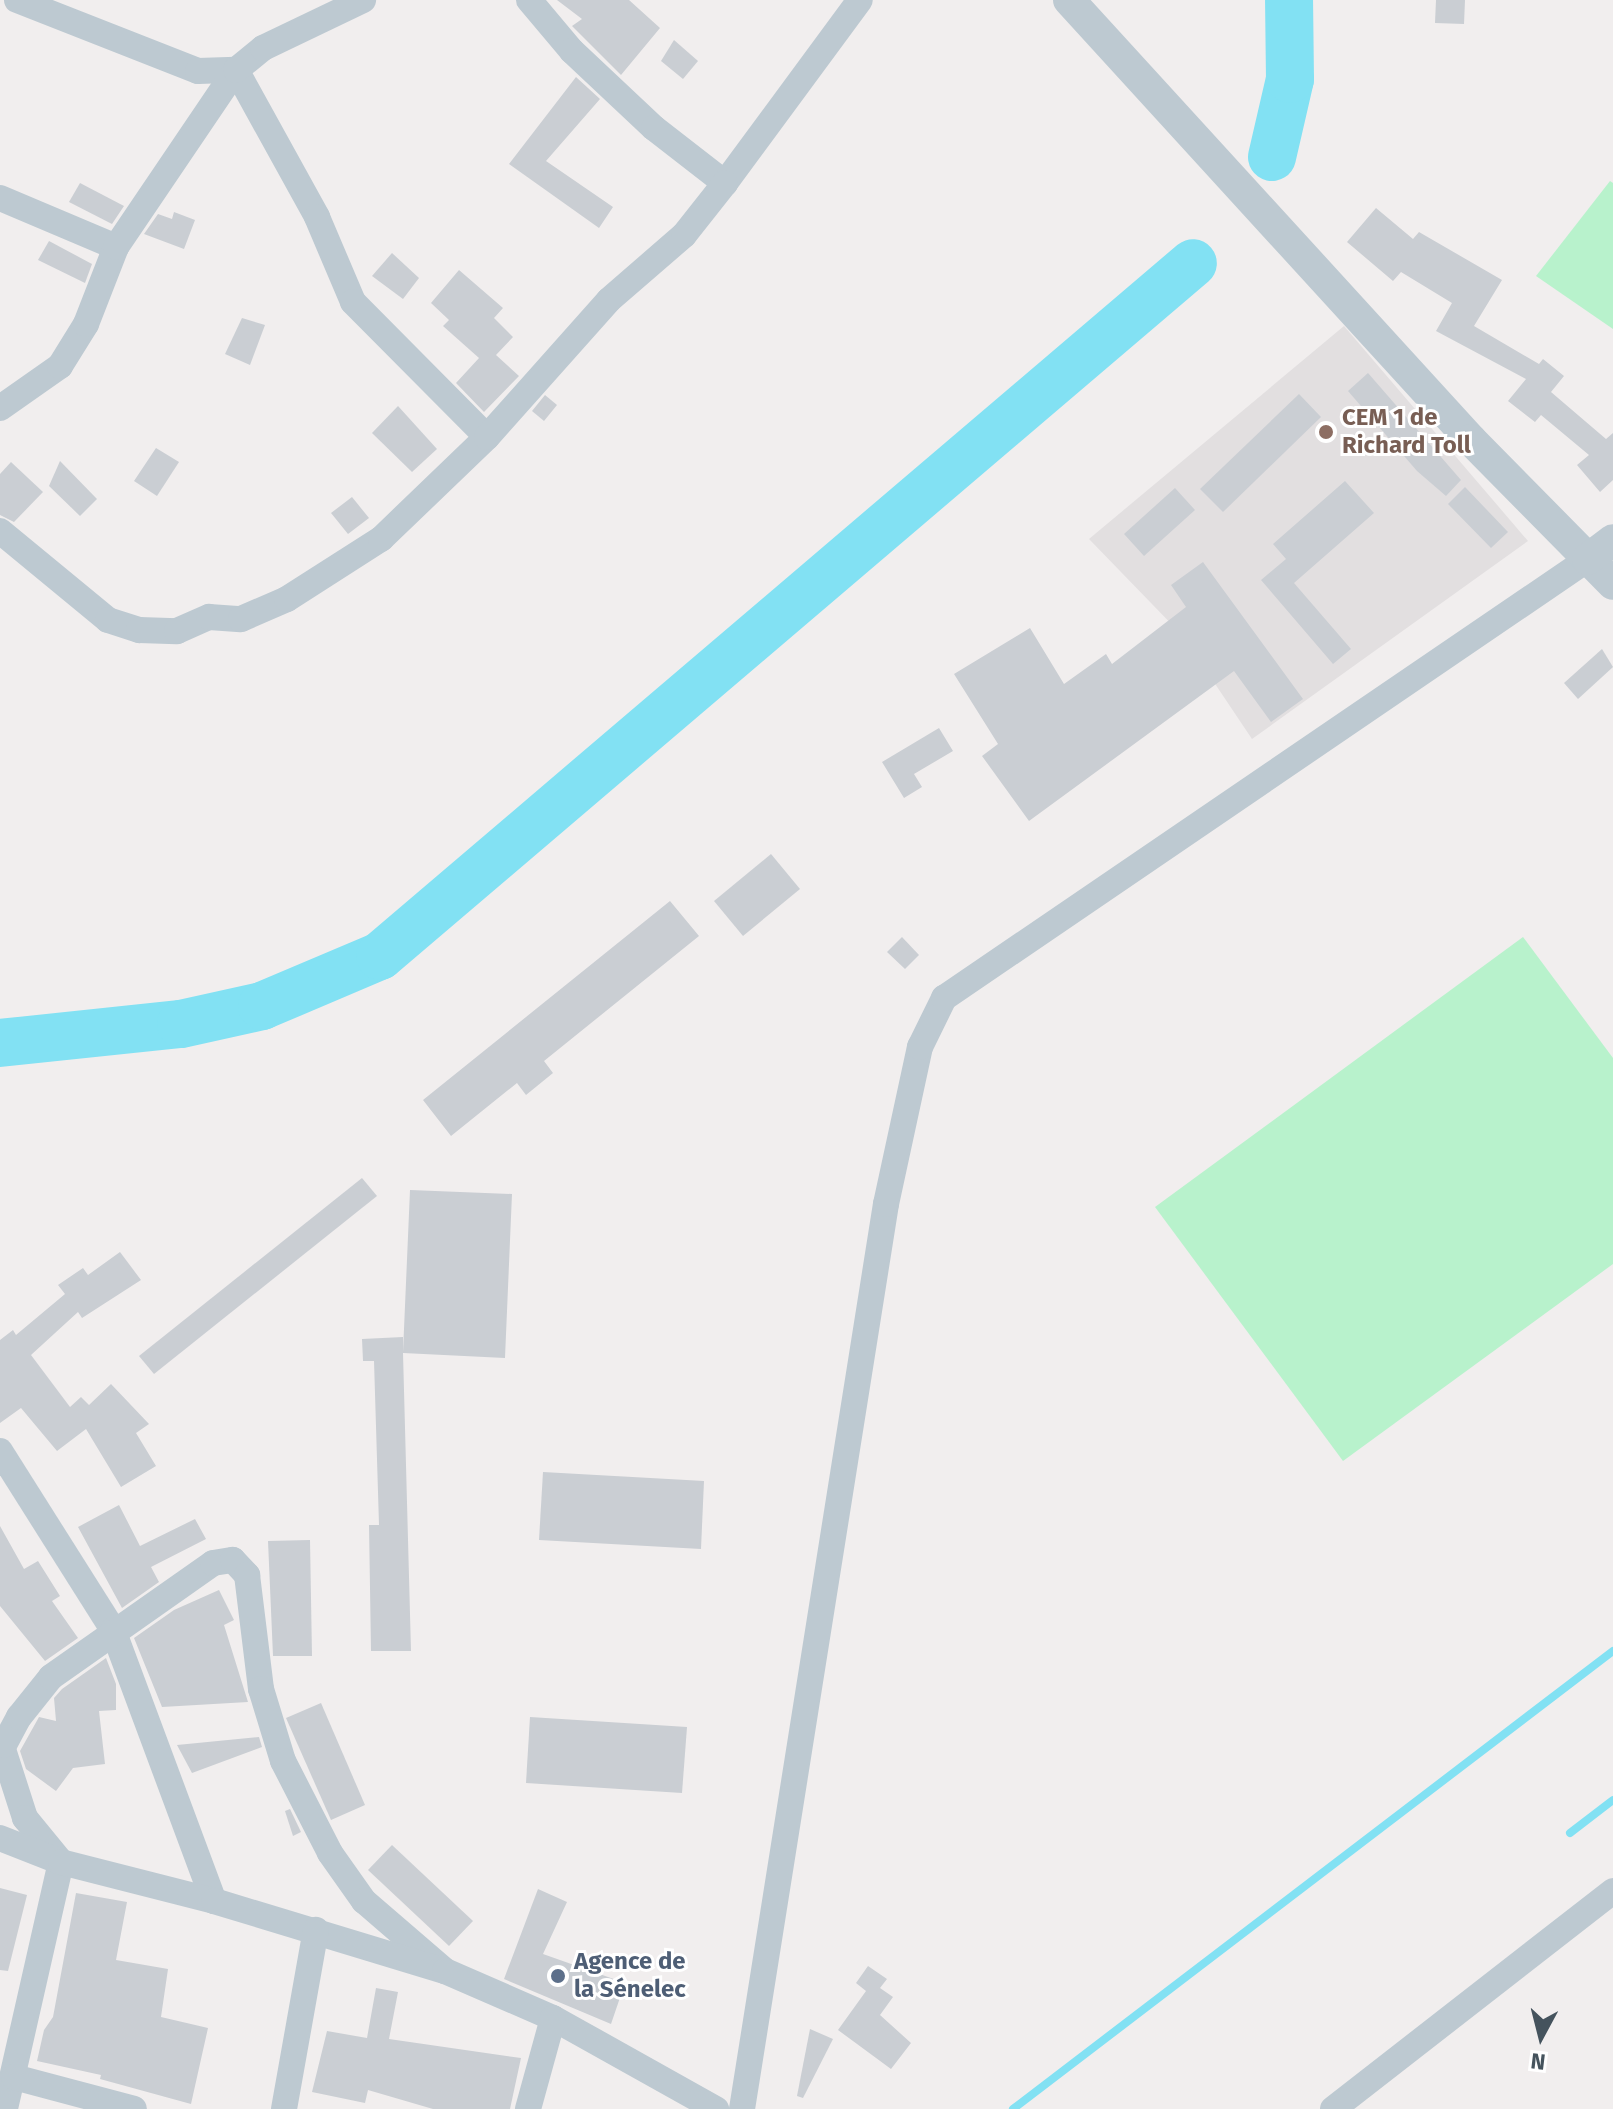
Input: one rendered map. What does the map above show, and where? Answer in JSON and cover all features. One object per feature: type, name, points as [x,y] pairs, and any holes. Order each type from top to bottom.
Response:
[{"type":"street","points":[[17,0],[198,71],[236,70]]},
{"type":"street","points":[[0,408],[60,366],[86,324],[116,247],[236,70],[263,48],[363,0]]},
{"type":"street","points":[[529,0],[572,51],[654,128],[725,183]]},
{"type":"street","points":[[0,531],[108,620],[139,630],[177,631],[209,617],[241,619],[287,599],[381,539],[487,437],[609,300],[684,235],[860,0]]},
{"type":"street","points":[[1069,0],[1471,440],[1600,549],[1613,584]]},
{"type":"street","points":[[236,70],[317,217],[353,302],[487,437]]},
{"type":"street","points":[[0,198],[116,247]]},
{"type":"street","points":[[742,2109],[886,1204],[920,1047],[944,998],[1600,549]]},
{"type":"street","points":[[0,1451],[113,1630],[214,1901]]},
{"type":"street","points":[[61,1862],[20,1809],[2,1743],[51,1677],[113,1630],[174,1594],[213,1563],[233,1560],[247,1575],[261,1689],[283,1761],[330,1853],[364,1901],[445,1971]]},
{"type":"street","points":[[0,1838],[61,1862],[214,1901],[445,1971],[553,2018],[716,2109]]},
{"type":"street","points":[[5,2109],[61,1862]]},
{"type":"street","points":[[1333,2109],[1613,1891]]},
{"type":"street","points":[[284,2109],[316,1930]]},
{"type":"street","points":[[528,2109],[553,2018]]},
{"type":"street","points":[[14,2077],[134,2109]]},
{"type":"shaded area","name":"CEM 1 de Richard Toll","points":[[1344,326],[1528,541],[1252,739],[1183,636],[1089,539]]},
{"type":"green space","points":[[1610,181],[1613,183],[1613,329],[1536,276]]},
{"type":"green space","points":[[1523,937],[1613,1058],[1613,1264],[1343,1461],[1155,1207]]},
{"type":"building","points":[[557,0],[629,0],[660,28],[621,75],[572,26],[582,19]]},
{"type":"building","points":[[1436,0],[1465,0],[1464,24],[1435,23]]},
{"type":"building","points":[[674,40],[698,61],[683,79],[661,61]]},
{"type":"building","points":[[576,77],[600,99],[546,161],[613,207],[599,228],[509,164]]},
{"type":"building","points":[[80,183],[124,206],[112,224],[69,202]]},
{"type":"building","points":[[1376,208],[1413,239],[1419,232],[1502,280],[1474,326],[1539,364],[1543,359],[1564,376],[1551,392],[1606,439],[1613,433],[1613,480],[1600,492],[1577,465],[1589,455],[1541,415],[1535,422],[1508,401],[1526,379],[1436,331],[1452,303],[1401,272],[1393,281],[1347,242]]},
{"type":"building","points":[[174,212],[195,220],[184,249],[144,234],[158,214],[172,219]]},
{"type":"building","points":[[49,241],[92,264],[85,283],[38,260]]},
{"type":"building","points":[[392,253],[419,278],[403,299],[372,276]]},
{"type":"building","points":[[459,270],[503,308],[494,318],[513,337],[496,355],[519,376],[484,412],[456,383],[479,358],[443,326],[449,320],[431,303]]},
{"type":"building","points":[[242,318],[265,325],[250,365],[225,354]]},
{"type":"building","points":[[1368,373],[1461,480],[1446,496],[1417,471],[1348,391]]},
{"type":"building","points":[[1299,394],[1321,417],[1223,512],[1200,489]]},
{"type":"building","points":[[545,395],[557,405],[544,421],[532,411]]},
{"type":"building","points":[[398,406],[437,449],[412,472],[372,433]]},
{"type":"building","points":[[156,448],[179,462],[157,496],[134,481]]},
{"type":"building","points":[[60,461],[97,499],[80,516],[49,486]]},
{"type":"building","points":[[11,462],[43,492],[14,522],[0,515],[0,474]]},
{"type":"building","points":[[1345,481],[1374,513],[1294,583],[1351,649],[1333,664],[1261,580],[1286,559],[1273,544]]},
{"type":"building","points":[[1465,487],[1508,532],[1491,548],[1448,504]]},
{"type":"building","points":[[1175,488],[1195,510],[1144,556],[1124,534]]},
{"type":"building","points":[[352,497],[369,518],[348,534],[331,513]]},
{"type":"building","points":[[1203,562],[1303,699],[1271,722],[1234,671],[1029,821],[982,756],[998,744],[954,674],[1030,628],[1064,684],[1106,654],[1112,664],[1186,607],[1171,585]]},
{"type":"building","points":[[1602,649],[1613,667],[1578,699],[1564,683]]},
{"type":"building","points":[[939,728],[953,751],[914,774],[922,787],[904,798],[882,762]]},
{"type":"building","points":[[771,854],[800,889],[743,936],[714,901]]},
{"type":"building","points":[[670,901],[699,936],[544,1061],[553,1073],[526,1095],[517,1083],[451,1136],[423,1100]]},
{"type":"building","points":[[902,937],[919,955],[905,969],[887,952]]},
{"type":"building","points":[[362,1178],[377,1196],[154,1374],[139,1356]]},
{"type":"building","points":[[410,1190],[512,1194],[505,1358],[403,1353],[411,1651],[371,1651],[369,1525],[379,1525],[374,1361],[363,1361],[362,1339],[403,1337],[403,1352]]},
{"type":"building","points":[[120,1252],[141,1280],[82,1318],[78,1312],[31,1355],[70,1407],[81,1397],[89,1405],[111,1384],[149,1424],[136,1433],[156,1466],[121,1487],[86,1429],[57,1451],[21,1408],[0,1423],[0,1340],[13,1330],[16,1335],[65,1294],[58,1285],[83,1268],[88,1275]]},
{"type":"building","points":[[543,1472],[704,1481],[701,1549],[539,1540]]},
{"type":"building","points":[[119,1505],[140,1546],[195,1519],[206,1539],[151,1567],[159,1582],[122,1608],[78,1527]]},
{"type":"building","points":[[0,1526],[24,1569],[38,1561],[60,1596],[52,1601],[78,1638],[45,1661],[0,1606]]},
{"type":"building","points":[[310,1540],[312,1656],[273,1656],[268,1541]]},
{"type":"building","points":[[219,1590],[234,1620],[224,1625],[248,1702],[162,1707],[134,1638],[174,1610]]},
{"type":"building","points":[[106,1658],[116,1684],[116,1710],[99,1711],[105,1764],[73,1768],[56,1791],[26,1769],[20,1751],[39,1717],[56,1721],[54,1698],[62,1689]]},
{"type":"building","points":[[321,1703],[365,1805],[331,1820],[286,1718]]},
{"type":"building","points":[[530,1717],[687,1727],[682,1793],[526,1783]]},
{"type":"building","points":[[259,1737],[262,1747],[192,1773],[177,1745]]},
{"type":"building","points":[[290,1809],[301,1832],[293,1836],[285,1811]]},
{"type":"building","points":[[392,1845],[473,1921],[449,1946],[368,1870]]},
{"type":"building","points":[[0,1888],[27,1895],[8,1971],[0,1970]]},
{"type":"building","points":[[538,1889],[567,1902],[543,1954],[625,1983],[611,2024],[504,1979]]},
{"type":"building","points":[[76,1893],[127,1902],[116,1960],[168,1969],[161,2017],[208,2028],[191,2104],[100,2079],[101,2075],[37,2061],[44,2030],[53,2017]]},
{"type":"building","points":[[868,1966],[887,1979],[880,1988],[893,1997],[880,2015],[911,2043],[891,2069],[838,2030],[866,1991],[856,1983]]},
{"type":"building","points":[[376,1988],[398,1992],[389,2039],[521,2058],[510,2109],[433,2109],[368,2090],[365,2103],[312,2092],[327,2031],[367,2038]]},
{"type":"building","points":[[810,2029],[833,2039],[803,2098],[797,2096]]},
{"type":"waterway","points":[[1272,157],[1290,79],[1289,0]]},
{"type":"waterway","points":[[0,1043],[181,1024],[262,1006],[380,956],[1193,263]]},
{"type":"waterway","points":[[1013,2109],[1613,1651]]},
{"type":"waterway","points":[[1570,1833],[1613,1800]]},
{"type":"place","name":"CEM 1 de Richard Toll","points":[[1326,432]]},
{"type":"place","name":"Agence de la Sénelec","points":[[558,1976]]}]
